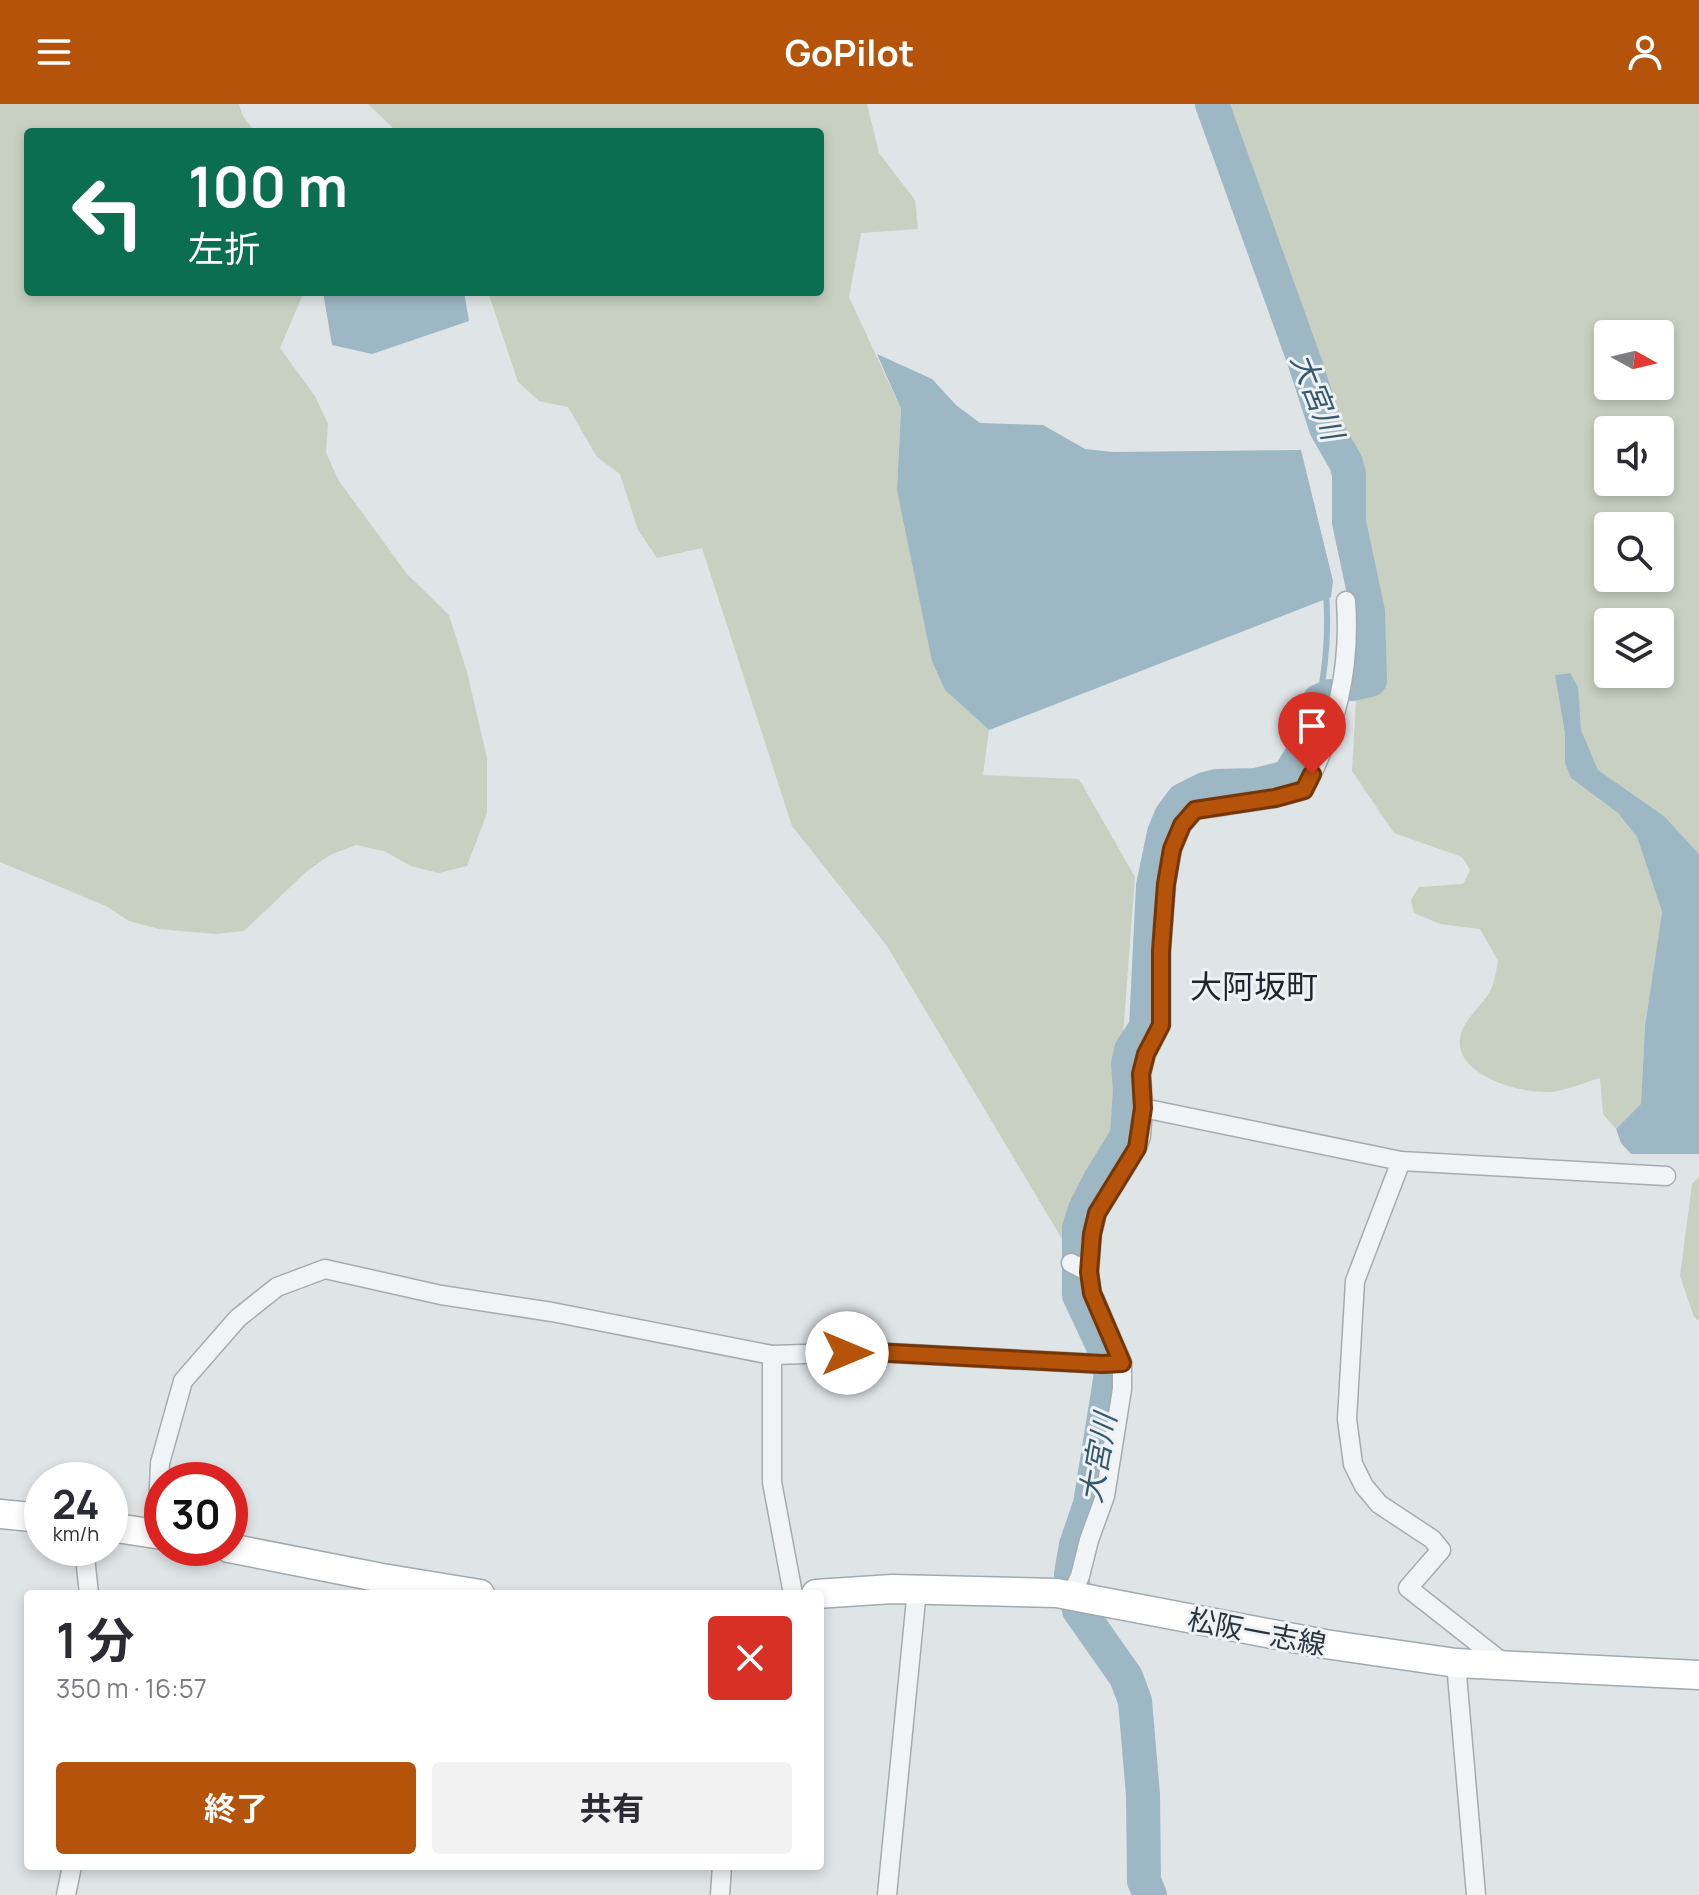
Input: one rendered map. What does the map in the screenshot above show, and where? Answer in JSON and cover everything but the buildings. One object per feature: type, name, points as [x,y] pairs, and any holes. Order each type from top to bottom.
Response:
[{"type":"main road","points":[[0,1514],[24,1516]]},
{"type":"main road","points":[[248,1552],[456,1590]]},
{"type":"main road","name":"松阪一志線","points":[[824,1594],[917,1589],[1076,1591],[1325,1644],[1456,1663],[1699,1675]]},
{"type":"street","points":[[1076,1591],[1089,1540],[1105,1496],[1122,1389],[1083,1269],[1097,1213],[1137,1148],[1143,1108],[1141,1074],[1161,1025],[1163,914],[1172,849],[1182,825],[1195,810],[1275,798],[1304,790],[1320,758],[1341,698],[1346,601]]},
{"type":"street","points":[[1143,1108],[1401,1161],[1666,1176]]},
{"type":"street","points":[[1401,1161],[1355,1281],[1347,1419],[1353,1464],[1364,1486],[1379,1504],[1432,1539],[1441,1550],[1408,1588],[1509,1667]]},
{"type":"street","points":[[160,1462],[183,1381],[238,1318],[277,1287],[325,1269],[441,1295],[552,1312],[772,1355],[872,1352],[1115,1363]]},
{"type":"street","points":[[772,1355],[772,1482],[792,1590]]},
{"type":"street","points":[[86,1566],[89,1590]]},
{"type":"street","points":[[887,1895],[917,1589]]},
{"type":"street","points":[[1456,1663],[1476,1895]]},
{"type":"street","points":[[66,1895],[71,1870]]},
{"type":"street","points":[[720,1895],[722,1870]]},
{"type":"green space","points":[[0,104],[239,104],[252,128],[24,128],[24,296],[302,296],[280,348],[315,396],[328,424],[326,453],[339,481],[407,574],[449,615],[467,672],[487,758],[487,813],[467,866],[439,873],[411,866],[384,851],[356,845],[330,855],[307,871],[244,931],[215,934],[159,929],[129,921],[106,906],[0,862]]},
{"type":"green space","points":[[368,104],[867,104],[879,153],[915,200],[918,229],[861,233],[849,297],[901,409],[897,490],[945,690],[989,730],[983,775],[1079,779],[1135,877],[1115,1141],[1065,1244],[887,946],[792,826],[702,548],[657,558],[638,530],[620,474],[597,457],[568,407],[539,401],[518,382],[489,296],[824,296],[824,128],[393,128]]},
{"type":"green space","points":[[1205,104],[1699,104],[1699,854],[1664,816],[1598,770],[1581,730],[1577,687],[1570,673],[1555,675],[1565,734],[1565,763],[1571,778],[1618,813],[1637,837],[1662,912],[1645,1026],[1641,1105],[1616,1129],[1603,1114],[1600,1078],[1558,1091],[1530,1091],[1496,1081],[1469,1064],[1461,1052],[1460,1038],[1468,1019],[1492,988],[1498,961],[1480,929],[1440,924],[1414,913],[1411,900],[1419,887],[1463,884],[1470,870],[1462,857],[1394,833],[1352,771],[1361,611],[1361,543],[1352,466],[1330,391],[1228,164]]},
{"type":"green space","points":[[1699,1177],[1699,1321],[1694,1317],[1680,1276],[1692,1184]]},
{"type":"water","points":[[324,296],[465,296],[469,321],[372,354],[332,345]]},
{"type":"water","points":[[877,354],[932,379],[956,405],[980,423],[1043,425],[1085,449],[1113,452],[1301,450],[1333,581],[1331,597],[989,730],[945,690],[932,661],[897,490],[901,409]]},
{"type":"water","points":[[1570,673],[1578,687],[1581,730],[1598,770],[1664,816],[1699,854],[1699,1154],[1631,1154],[1621,1143],[1616,1129],[1641,1104],[1645,1026],[1662,912],[1637,837],[1618,813],[1571,778],[1565,763],[1565,734],[1555,675]]},
{"type":"waterway","name":"大宮川","points":[[1212,104],[1326,428],[1349,474],[1349,522],[1368,612],[1370,680],[1351,684]]},
{"type":"waterway","points":[[1319,701],[1326,648],[1326,595]]},
{"type":"waterway","name":"大宮川","points":[[1150,1895],[1144,1881],[1143,1795],[1135,1701],[1126,1677],[1079,1610],[1071,1574],[1076,1545],[1090,1504],[1111,1374],[1102,1344],[1079,1295],[1079,1228],[1100,1180],[1127,1136],[1128,1064],[1131,1050],[1146,1027],[1153,886],[1164,833],[1171,816],[1183,800],[1205,789],[1256,785],[1288,777],[1302,754],[1319,701],[1331,696]]},
{"type":"district","name":"大阿坂町","points":[[1254,986]]},
{"type":"route","points":[[847,1353],[1122,1363],[1092,1293],[1089,1272],[1092,1234],[1097,1213],[1137,1148],[1141,1136],[1141,1074],[1146,1054],[1161,1025],[1163,914],[1172,849],[1182,825],[1195,810],[1275,798],[1304,790],[1312,774]]}]
